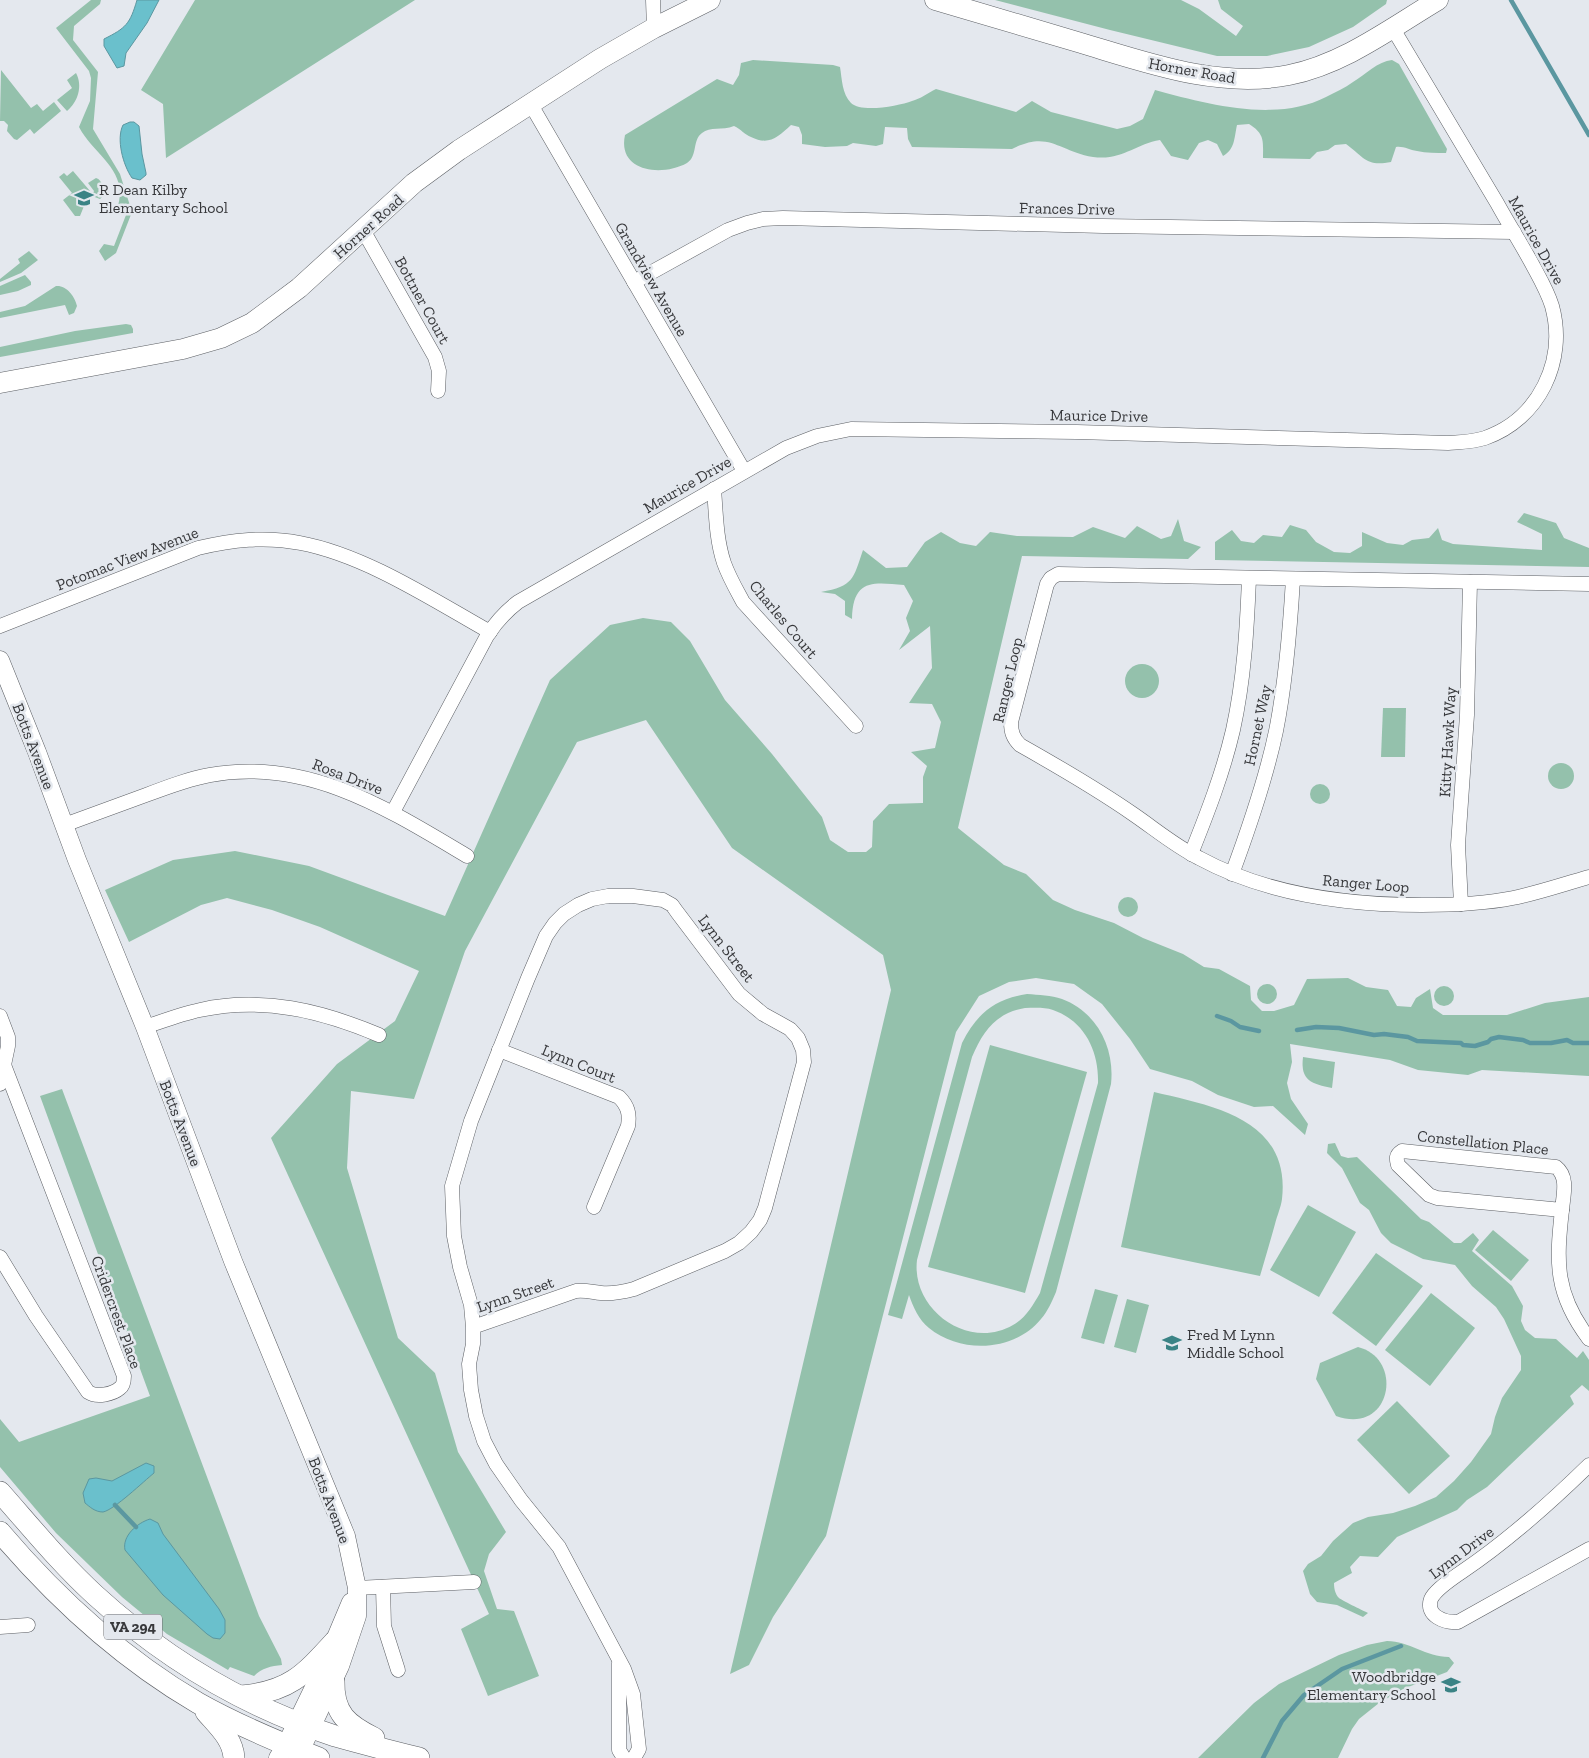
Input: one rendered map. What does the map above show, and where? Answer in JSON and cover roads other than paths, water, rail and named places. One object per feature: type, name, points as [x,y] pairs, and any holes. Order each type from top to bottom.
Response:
[{"type":"main road","name":"Horner Road","points":[[0,383],[183,349],[236,332],[273,308],[299,288],[414,183],[459,150],[600,59],[654,28],[710,0]]},
{"type":"main road","name":"Horner Road","points":[[935,0],[1147,63],[1204,76],[1230,79],[1262,79],[1309,70],[1344,56],[1392,28],[1414,6],[1438,0]]},
{"type":"main road","name":"VA 294","points":[[0,1492],[60,1561],[114,1611],[173,1656],[241,1696],[305,1725],[371,1746],[415,1757]]},
{"type":"main road","name":"VA 294","points":[[0,1532],[41,1577],[97,1629],[140,1665],[226,1718],[296,1754]]},
{"type":"main road","points":[[241,1696],[269,1692],[291,1683],[311,1667],[335,1641]]},
{"type":"main road","points":[[334,1681],[336,1702],[348,1723],[355,1729],[415,1757]]},
{"type":"main road","points":[[198,1702],[228,1737],[234,1758]]},
{"type":"street","points":[[653,0],[654,28]]},
{"type":"street","name":"Maurice Drive","points":[[393,812],[490,632],[497,621],[518,602],[744,471],[797,443],[817,436],[851,430],[1077,432],[1448,443],[1484,438],[1514,423],[1528,411],[1539,396],[1548,380],[1554,362],[1556,327],[1552,307],[1545,288],[1514,232],[1392,28]]},
{"type":"street","name":"Grandview Avenue","points":[[530,103],[744,471]]},
{"type":"street","name":"Frances Drive","points":[[634,282],[728,230],[747,223],[783,218],[1113,226],[1514,232]]},
{"type":"street","name":"Bottner Court","points":[[363,230],[435,357],[439,371],[438,391]]},
{"type":"street","name":"Charles Court","points":[[714,489],[719,540],[724,562],[732,583],[743,602],[856,726]]},
{"type":"street","name":"Potomac View Avenue","points":[[0,626],[198,548],[223,542],[249,539],[300,543],[330,551],[368,566],[409,586],[490,632]]},
{"type":"street","name":"Ranger Loop","points":[[1589,584],[1063,574],[1052,578],[1047,584],[1011,722],[1011,731],[1014,739],[1020,745],[1093,788],[1191,854],[1232,874],[1288,891],[1352,902],[1392,905],[1461,904],[1513,898],[1589,877]]},
{"type":"street","name":"Hornet Way","points":[[1191,854],[1207,814],[1233,730],[1242,683],[1246,645],[1249,578]]},
{"type":"street","name":"Hornet Way","points":[[1232,874],[1260,792],[1276,732],[1289,638],[1293,579]]},
{"type":"street","name":"Kitty Hawk Way","points":[[1461,904],[1458,845],[1467,715],[1470,582]]},
{"type":"street","name":"Botts Avenue","points":[[0,660],[76,860],[145,1027],[233,1261],[346,1536],[357,1588],[357,1616],[334,1681],[305,1725]]},
{"type":"street","name":"Rosa Drive","points":[[64,825],[184,781],[233,771],[264,771],[293,774],[357,795],[393,812],[467,856]]},
{"type":"street","name":"Lynn Street","points":[[473,1327],[576,1291],[617,1293],[634,1290],[725,1251],[739,1243],[760,1220],[765,1208],[804,1062],[803,1050],[798,1038],[790,1029],[763,1014],[739,994],[672,905],[663,900],[633,896],[608,896],[592,899],[578,905],[555,923],[546,936],[471,1121],[452,1186],[454,1236],[470,1305],[473,1327],[469,1364],[470,1390],[476,1416],[484,1441],[496,1464],[521,1500],[559,1547],[629,1680],[639,1749],[634,1758]]},
{"type":"street","points":[[145,1027],[198,1010],[264,1004],[323,1015],[379,1035]]},
{"type":"street","points":[[0,1016],[8,1037],[8,1046],[0,1084]]},
{"type":"street","name":"Lynn Court","points":[[499,1050],[619,1097],[628,1108],[630,1117],[628,1126],[594,1207]]},
{"type":"street","name":"Cridercrest Place","points":[[0,1257],[36,1316],[88,1392],[93,1396],[100,1396],[120,1388],[124,1382],[124,1376],[4,1065]]},
{"type":"street","name":"Constellation Place","points":[[1562,1210],[1429,1196],[1398,1165],[1396,1159],[1398,1154],[1402,1152],[1556,1167],[1562,1171],[1564,1178],[1562,1210],[1558,1250],[1561,1280],[1576,1320],[1589,1339]]},
{"type":"street","name":"Lynn Drive","points":[[1589,1465],[1527,1524],[1498,1547],[1450,1580],[1434,1595],[1430,1606],[1433,1613],[1442,1621],[1449,1623],[1458,1622],[1589,1549]]},
{"type":"street","points":[[296,1754],[335,1641],[357,1588],[474,1582]]},
{"type":"street","points":[[383,1587],[384,1626],[398,1670]]},
{"type":"street","points":[[0,1627],[28,1625]]},
{"type":"street","name":"Lynn Street","points":[[619,1662],[619,1750],[624,1758]]},
{"type":"water","points":[[137,0],[159,0],[147,23],[126,53],[124,66],[117,68],[104,46],[104,39],[117,32],[126,24],[132,15]]},
{"type":"water","points":[[134,122],[139,126],[146,173],[140,180],[132,178],[126,166],[120,144],[123,125]]},
{"type":"water","points":[[146,1463],[154,1466],[154,1473],[108,1510],[100,1512],[85,1503],[83,1493],[89,1479],[96,1478],[112,1481]]},
{"type":"water","points":[[150,1519],[158,1523],[163,1534],[219,1609],[225,1620],[225,1633],[220,1639],[213,1638],[207,1634],[163,1595],[125,1550],[128,1535],[140,1524]]},
{"type":"waterway","points":[[1511,0],[1589,135]]},
{"type":"waterway","points":[[1217,1016],[1231,1021],[1240,1027],[1259,1031]]},
{"type":"waterway","points":[[1297,1030],[1316,1027],[1339,1028],[1374,1035],[1384,1034],[1408,1037],[1417,1041],[1461,1043],[1463,1045],[1475,1046],[1499,1037],[1523,1040],[1530,1043],[1551,1043],[1567,1040],[1573,1043],[1589,1043]]},
{"type":"waterway","points":[[115,1505],[136,1527]]},
{"type":"waterway","points":[[1263,1758],[1282,1721],[1304,1695],[1342,1669],[1401,1646]]},
{"type":"place","name":"R Dean Kilby Elementary School","points":[[84,198]]},
{"type":"place","name":"Fred M Lynn Middle School","points":[[1172,1343]]},
{"type":"place","name":"Woodbridge Elementary School","points":[[1451,1685]]}]
